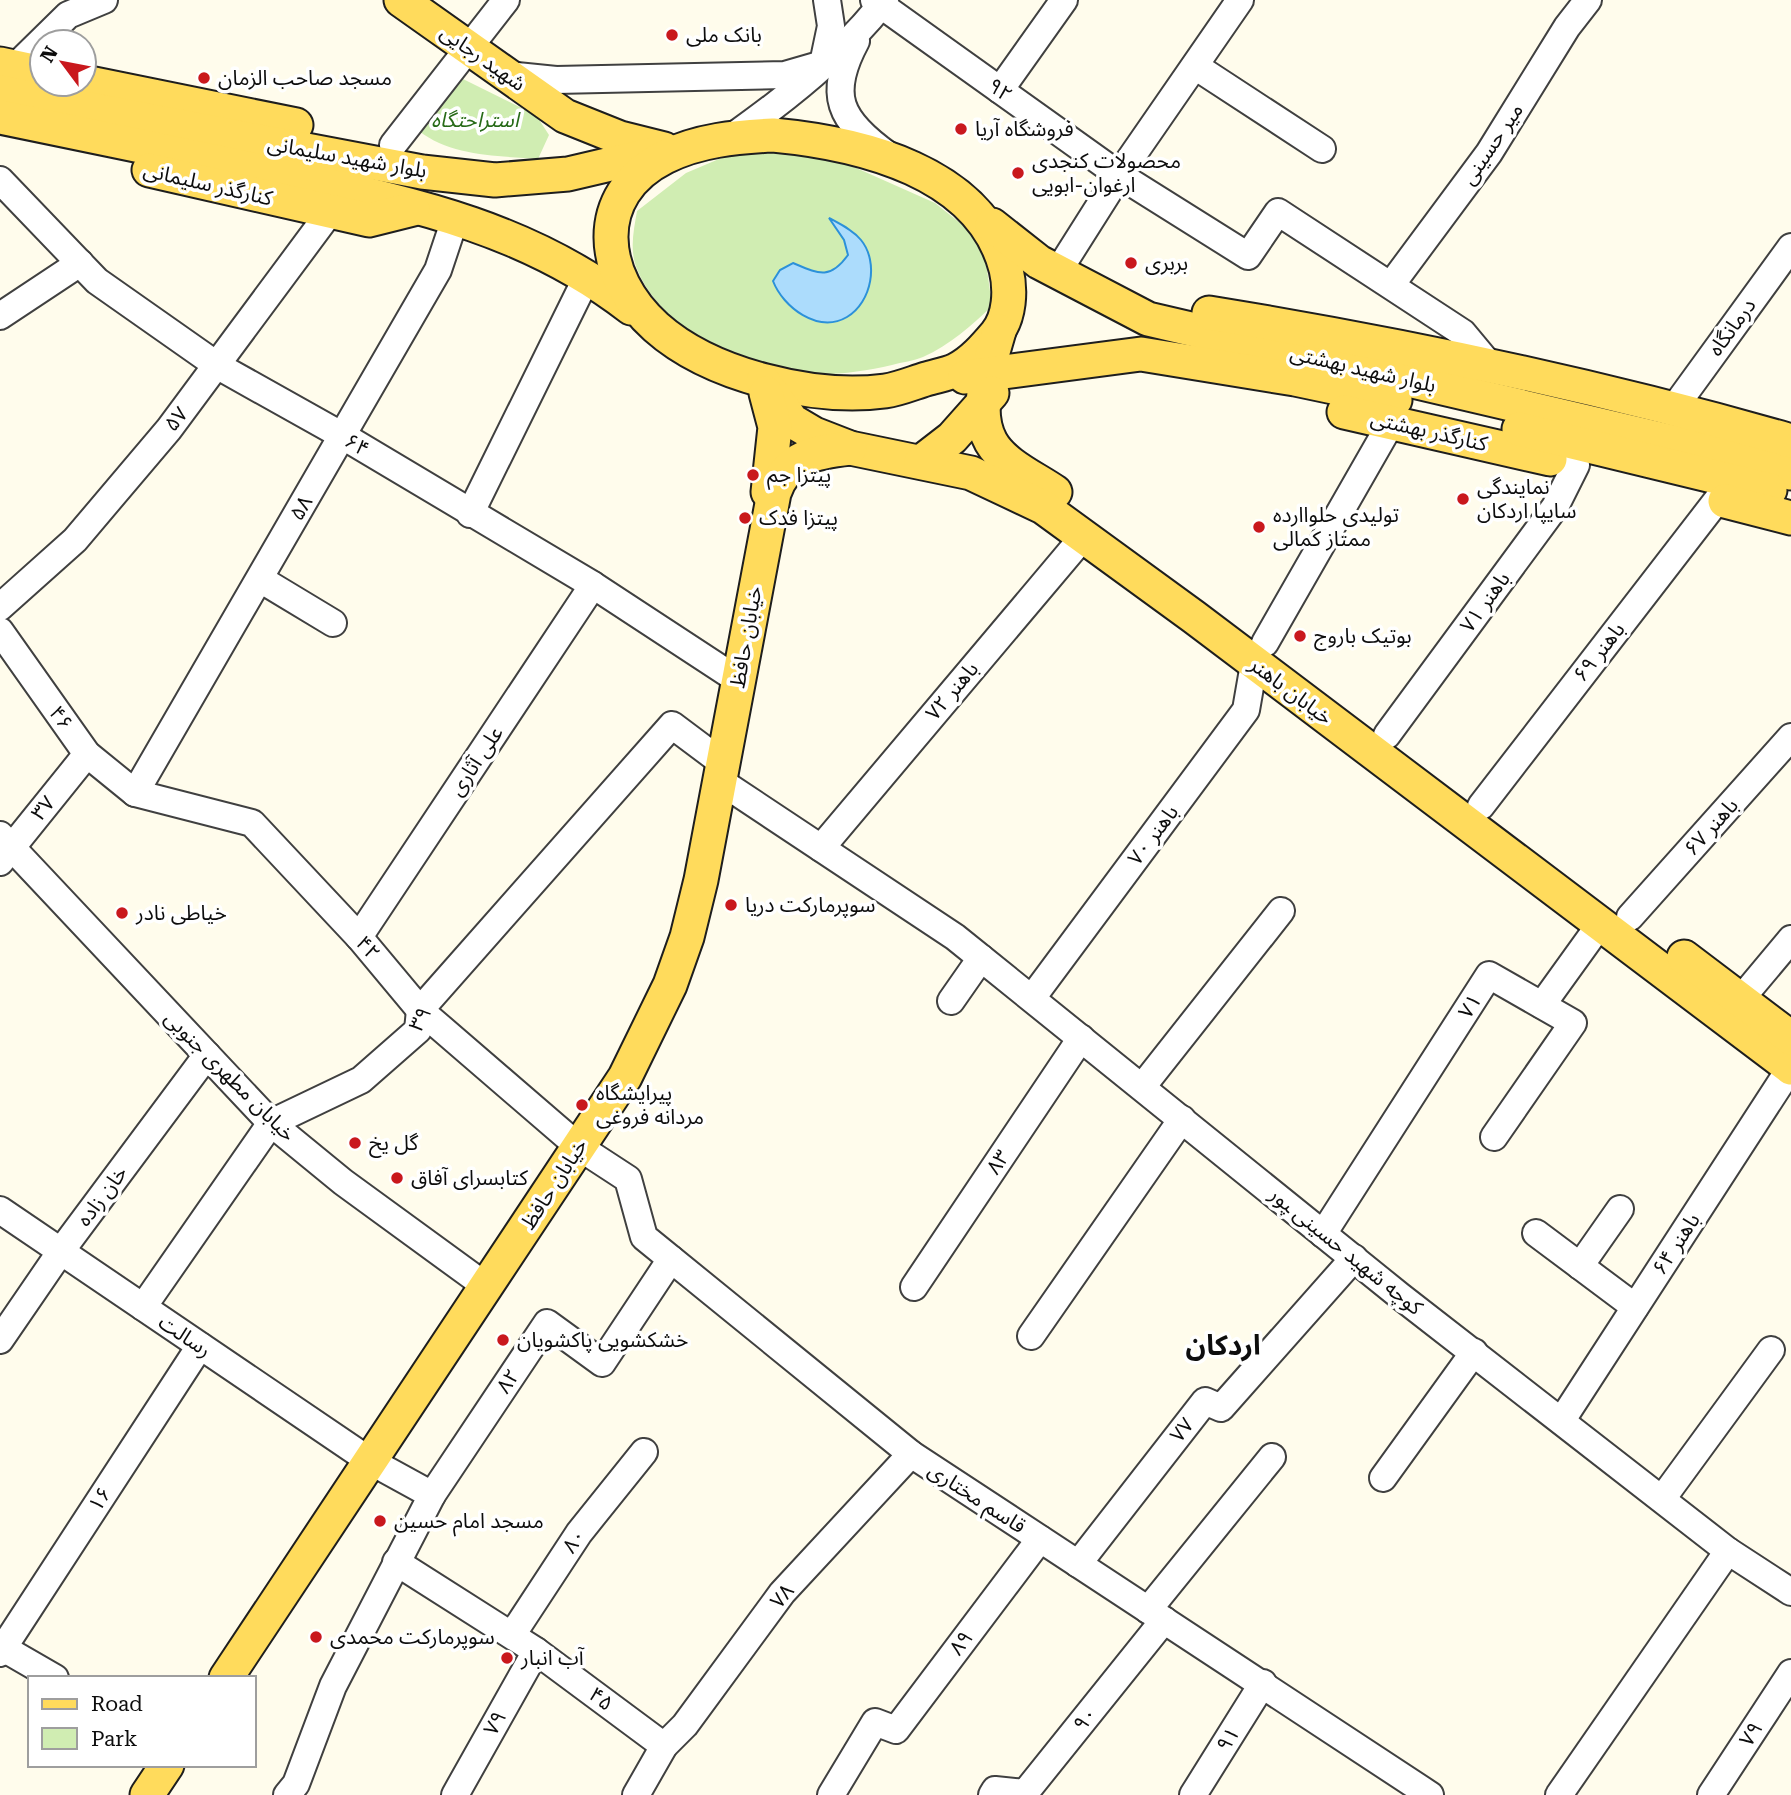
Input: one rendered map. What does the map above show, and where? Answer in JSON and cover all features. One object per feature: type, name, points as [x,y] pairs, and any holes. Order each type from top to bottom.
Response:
[{"type":"main road","name":"شهید رجایی","points":[[401,0],[565,116],[621,138],[682,147]]},
{"type":"main road","name":"بلوار شهید سلیمانی","points":[[14,74],[422,172],[495,180],[529,180],[568,174],[682,147]]},
{"type":"main road","points":[[98,85],[393,145],[422,172]]},
{"type":"main road","name":"بلوار شهید سلیمانی","points":[[0,117],[358,192],[499,232],[553,256],[587,277],[656,328]]},
{"type":"main road","points":[[963,202],[933,179],[857,147],[773,135],[732,137],[682,147],[638,176],[620,198],[611,222],[610,247],[617,275],[632,301],[656,328],[687,349],[724,367],[763,381],[846,393],[887,390],[956,370],[981,351],[999,331]]},
{"type":"main road","name":"کنارگذر سلیمانی","points":[[0,136],[369,220],[415,208]]},
{"type":"main road","name":"بلوار شهید بهشتی","points":[[963,202],[1039,262],[1148,319],[1703,449],[1791,473]]},
{"type":"main road","name":"خیابان باهنر","points":[[963,202],[987,227],[1003,254],[1009,280],[1009,306],[999,331],[986,388],[985,421],[991,443],[1012,463],[1260,654],[1615,920],[1741,1000],[1791,1038]]},
{"type":"main road","points":[[1096,294],[1332,333],[1674,408],[1791,441]]},
{"type":"main road","name":"بلوار شهید بهشتی","points":[[986,388],[1023,371],[1141,354],[1295,379],[1402,401],[1791,495]]},
{"type":"main road","name":"کنارگذر بهشتی","points":[[1062,366],[1194,383],[1391,423],[1718,499],[1791,519]]},
{"type":"main road","points":[[921,462],[952,438],[986,388],[928,378]]},
{"type":"main road","name":"خیابان باهنر","points":[[763,381],[792,421],[814,434],[850,448],[971,473],[1043,506],[1260,654],[1387,735],[1481,806],[1791,1068]]},
{"type":"main road","name":"خیابان حافظ","points":[[762,549],[775,427],[763,381]]},
{"type":"main road","name":"خیابان حافظ","points":[[227,1676],[625,1077],[670,985],[698,891],[774,493],[787,468],[814,452],[850,448]]},
{"type":"main road","points":[[147,1795],[166,1767]]},
{"type":"street","points":[[14,74],[68,15],[104,0]]},
{"type":"street","points":[[393,145],[506,0]]},
{"type":"street","points":[[823,64],[831,26],[827,0]]},
{"type":"street","points":[[1000,90],[1064,0]]},
{"type":"street","points":[[1057,273],[1119,175],[1240,0]]},
{"type":"street","name":"میر حسینی","points":[[1391,285],[1489,153],[1567,27],[1588,0]]},
{"type":"street","points":[[732,137],[774,107],[823,64],[876,7]]},
{"type":"street","points":[[876,7],[842,68],[842,103],[850,121],[867,140],[895,161]]},
{"type":"street","name":"۹۲","points":[[876,7],[1000,90],[1119,175],[1248,256],[1278,212],[1391,285]]},
{"type":"street","points":[[507,75],[556,80],[785,75],[823,64]]},
{"type":"street","points":[[1195,66],[1322,149]]},
{"type":"street","name":"۶۴","points":[[0,180],[97,281],[218,366],[343,436],[593,585],[738,680]]},
{"type":"street","name":"۵۷","points":[[0,607],[75,540],[218,366],[330,212]]},
{"type":"street","name":"۵۸","points":[[135,793],[438,270],[455,219]]},
{"type":"street","name":"درمانگاه","points":[[1674,408],[1791,247]]},
{"type":"street","points":[[0,316],[80,263]]},
{"type":"street","points":[[470,514],[587,277]]},
{"type":"street","points":[[1391,285],[1463,333],[1493,369]]},
{"type":"street","name":"باهنر ۷۰","points":[[1031,998],[1246,710],[1260,654],[1391,423]]},
{"type":"street","name":"باهنر ۷۱","points":[[1387,735],[1555,507],[1576,465]]},
{"type":"street","name":"باهنر ۶۹","points":[[1481,806],[1718,499]]},
{"type":"street","name":"باهنر ۷۲","points":[[821,848],[1084,536]]},
{"type":"street","points":[[260,579],[333,623]]},
{"type":"street","name":"علی آثاری","points":[[359,937],[593,585]]},
{"type":"street","name":"۴۶","points":[[0,631],[8,662],[87,754],[135,793]]},
{"type":"street","name":"۳۹","points":[[143,1307],[271,1123],[361,1080],[418,1030],[420,1010],[672,725],[722,772]]},
{"type":"street","name":"باهنر ۶۷","points":[[1542,1005],[1615,920],[1791,737]]},
{"type":"street","name":"۳۷","points":[[4,848],[87,754]]},
{"type":"street","name":"کوچه شهید حسینی ‍پور","points":[[722,772],[821,848],[955,937],[1353,1258],[1728,1551],[1791,1592]]},
{"type":"street","name":"۴۲","points":[[135,793],[252,823],[359,937],[420,1010],[579,1147]]},
{"type":"street","name":"خیابان مطهری جنوبی","points":[[4,848],[271,1123],[343,1182],[487,1287]]},
{"type":"street","points":[[1142,1087],[1281,911]]},
{"type":"street","points":[[1741,1000],[1791,939]]},
{"type":"street","points":[[951,1001],[981,958]]},
{"type":"street","name":"۷۱","points":[[1323,1234],[1489,975],[1573,1023],[1494,1137]]},
{"type":"street","name":"۸۳","points":[[914,1287],[1081,1038]]},
{"type":"street","name":"خان زاده","points":[[0,1340],[61,1251],[207,1055]]},
{"type":"street","name":"باهنر ۶۴","points":[[1562,1420],[1791,1068]]},
{"type":"street","points":[[1031,1336],[1182,1119]]},
{"type":"street","name":"قاسم مختاری","points":[[579,1147],[628,1179],[644,1237],[911,1454],[1430,1795]]},
{"type":"street","points":[[1580,1266],[1620,1209]]},
{"type":"street","name":"رسالت","points":[[0,1210],[370,1461],[432,1495]]},
{"type":"street","points":[[1536,1233],[1635,1307]]},
{"type":"street","name":"۷۷","points":[[1078,1564],[1205,1401],[1221,1408],[1353,1258]]},
{"type":"street","name":"۸۲","points":[[432,1495],[547,1323],[602,1363],[671,1259]]},
{"type":"street","name":"۱۶","points":[[1,1651],[200,1346]]},
{"type":"street","points":[[1662,1499],[1771,1350]]},
{"type":"street","points":[[1383,1478],[1474,1352]]},
{"type":"street","name":"۸۰","points":[[512,1635],[579,1533],[644,1452]]},
{"type":"street","name":"۷۸","points":[[664,1746],[685,1725],[782,1593],[911,1454]]},
{"type":"street","points":[[1156,1615],[1272,1457]]},
{"type":"street","points":[[287,1795],[296,1784],[332,1686],[432,1495]]},
{"type":"street","name":"۸۹","points":[[831,1795],[875,1722],[896,1730],[1040,1539]]},
{"type":"street","points":[[1559,1795],[1728,1551]]},
{"type":"street","name":"۴۵","points":[[396,1562],[536,1651],[664,1746]]},
{"type":"street","name":"۹۰","points":[[994,1792],[1025,1793],[1156,1615]]},
{"type":"street","points":[[1,1651],[51,1676]]},
{"type":"street","name":"۷۹","points":[[455,1795],[536,1651]]},
{"type":"street","name":"۷۹","points":[[1711,1795],[1791,1673]]},
{"type":"street","name":"۹۱","points":[[1193,1795],[1263,1683]]},
{"type":"street","points":[[636,1795],[664,1746]]},
{"type":"green space","name":"استراحتگاه","points":[[463,79],[536,115],[549,135],[538,159],[460,150],[445,146],[419,131]]},
{"type":"green space","points":[[770,151],[836,159],[935,203],[964,226],[985,255],[992,306],[951,341],[923,357],[843,373],[813,374],[762,365],[710,344],[687,329],[666,311],[649,291],[637,269],[633,247],[637,211],[686,173],[726,156]]},
{"type":"water","points":[[829,218],[861,240],[867,249],[871,270],[867,292],[856,310],[847,317],[825,322],[813,320],[793,308],[773,281],[780,270],[793,263],[824,272],[842,263],[848,255],[844,240]]},
{"type":"place","name":"بانک ملی","points":[[672,35]]},
{"type":"place","name":"مسجد صاحب الزمان","points":[[204,78]]},
{"type":"place","name":"فروشگاه آریا","points":[[961,129]]},
{"type":"place","name":"محصولات کنجدی ارغوان-ابویی","points":[[1018,173]]},
{"type":"place","name":"بربری","points":[[1131,263]]},
{"type":"place","name":"پیتزا جم","points":[[753,475]]},
{"type":"place","name":"نمایندگی سایپا اردکان","points":[[1463,499]]},
{"type":"place","name":"پیتزا فدک","points":[[745,518]]},
{"type":"place","name":"تولیدی حلواارده ممتاز کمالی","points":[[1259,527]]},
{"type":"place","name":"بوتیک باروج","points":[[1300,636]]},
{"type":"place","name":"سوپرمارکت دریا","points":[[731,905]]},
{"type":"place","name":"خیاطی نادر","points":[[122,913]]},
{"type":"place","name":"پیرایشگاه مردانه فروغی","points":[[582,1105]]},
{"type":"place","name":"گل یخ","points":[[355,1143]]},
{"type":"place","name":"کتابسرای آفاق","points":[[397,1178]]},
{"type":"place","name":"خشکشویی پاکشویان","points":[[503,1340]]},
{"type":"place","name":"مسجد امام حسین","points":[[380,1521]]},
{"type":"place","name":"سوپرمارکت محمدی","points":[[316,1637]]},
{"type":"place","name":"آب انبار","points":[[507,1658]]},
{"type":"district","name":"اردکان","points":[[1223,1345]]}]
